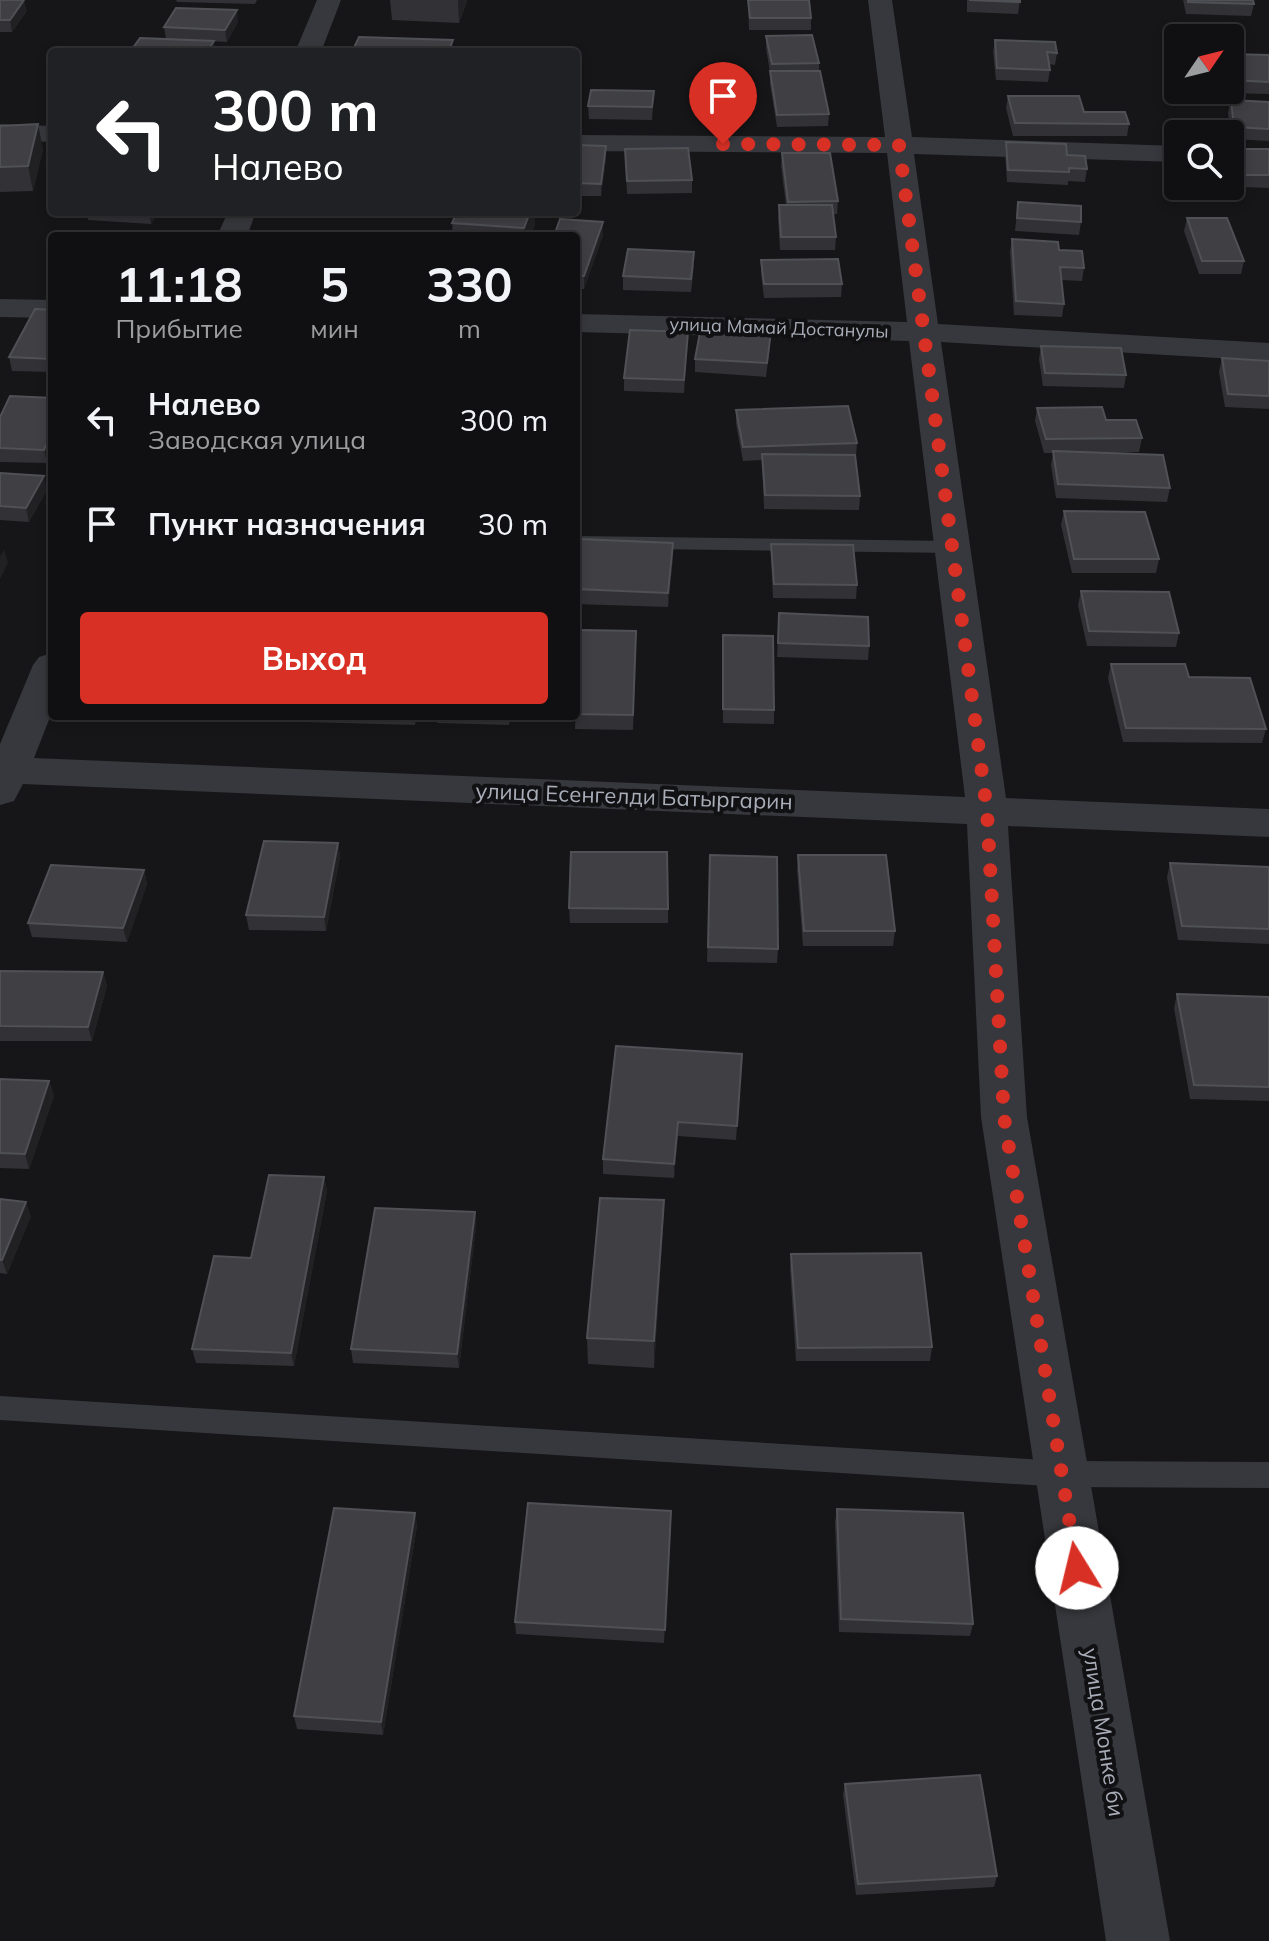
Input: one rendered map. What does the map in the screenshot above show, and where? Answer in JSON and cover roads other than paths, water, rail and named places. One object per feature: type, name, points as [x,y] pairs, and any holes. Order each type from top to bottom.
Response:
[{"type":"street","points":[[310,48],[329,0]]},
{"type":"street","name":"улица Монке би","points":[[880,0],[987,811],[1004,1117],[1138,1941]]},
{"type":"street","points":[[0,132],[48,134]]},
{"type":"street","points":[[580,143],[899,145],[1164,154]]},
{"type":"street","points":[[1244,156],[1269,157]]},
{"type":"street","points":[[0,308],[48,309]]},
{"type":"street","name":"улица Мамай Достанулы","points":[[580,323],[924,332],[1269,352]]},
{"type":"street","points":[[3,777],[48,674]]},
{"type":"street","name":"улица Есенгелди Батыргарин","points":[[3,777],[1269,823]]},
{"type":"lane","points":[[580,542],[952,547]]},
{"type":"lane","points":[[0,1408],[1062,1474],[1269,1475]]}]
